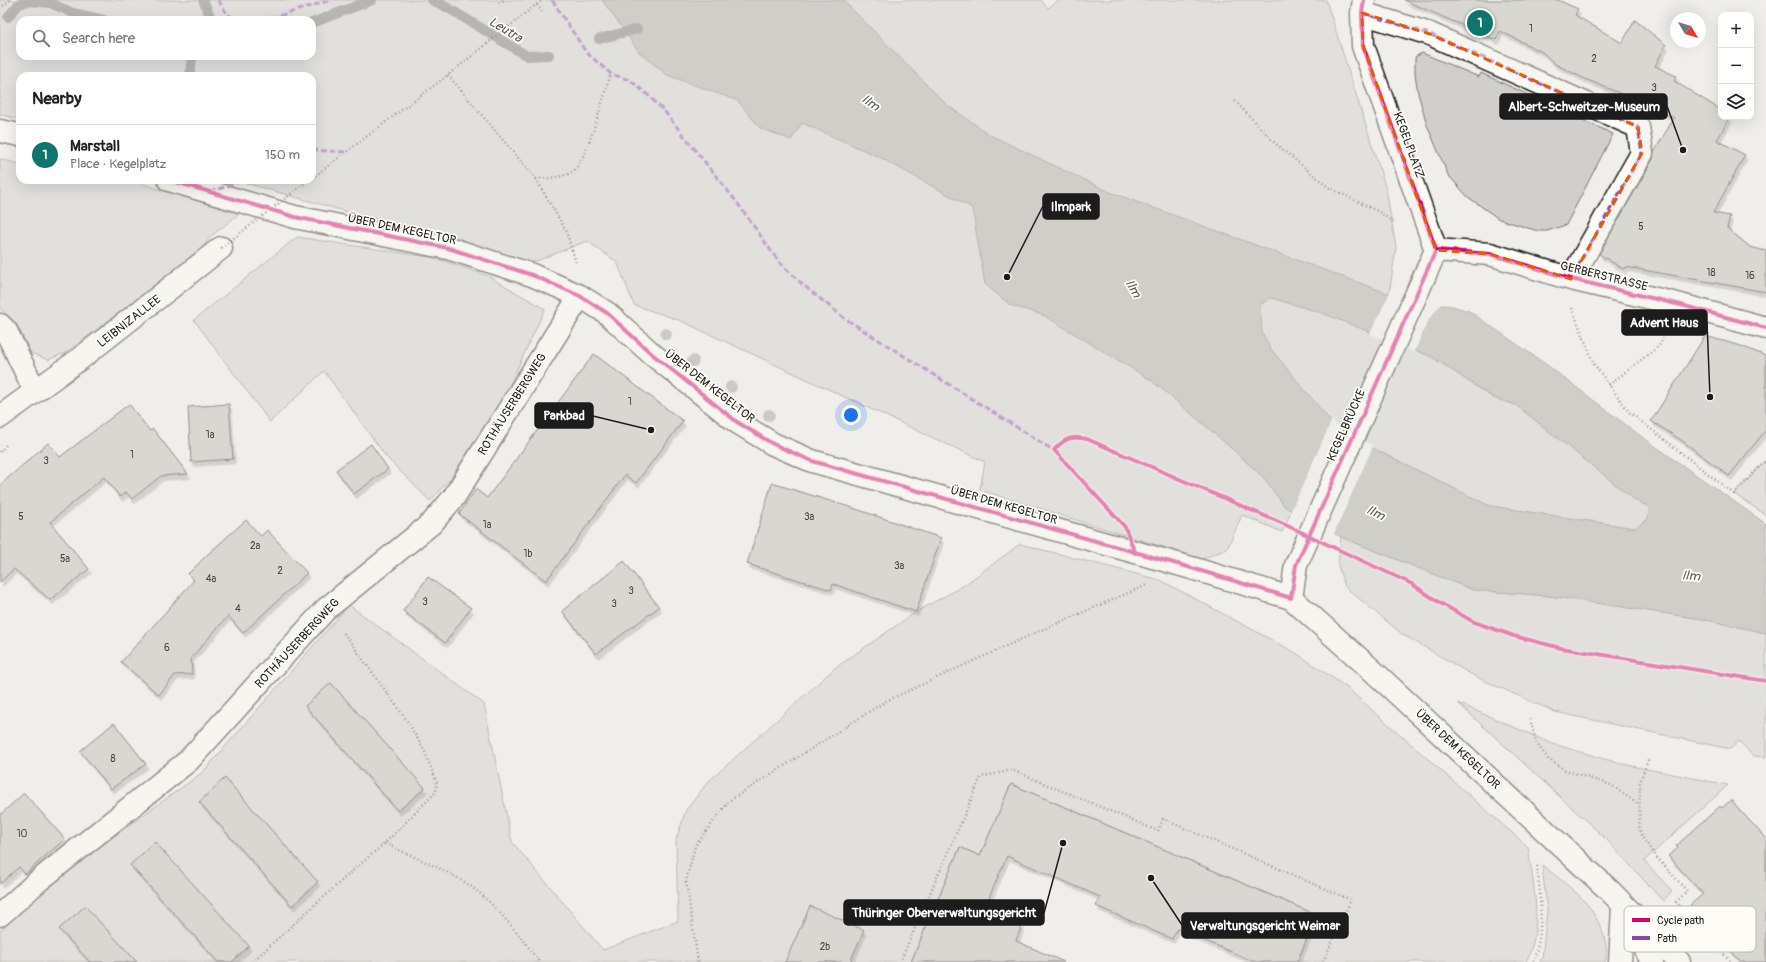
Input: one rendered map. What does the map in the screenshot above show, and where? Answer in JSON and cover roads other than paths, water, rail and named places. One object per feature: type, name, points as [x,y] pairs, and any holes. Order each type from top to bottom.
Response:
[{"type":"street","name":"KEGELPLATZ","points":[[1436,250],[1363,46],[1363,7],[1430,34],[1638,127],[1642,153],[1571,279]]},
{"type":"street","points":[[0,130],[16,134]]},
{"type":"street","name":"ÜBER DEM KEGELTOR","points":[[183,184],[295,217],[448,248],[532,276],[580,296],[607,313],[652,354],[737,422],[773,444],[812,461],[1188,567],[1291,598],[1626,906]]},
{"type":"street","name":"LEIBNIZALLEE","points":[[0,417],[81,358],[221,248]]},
{"type":"street","name":"GERBERSTRASSE","points":[[1436,250],[1490,254],[1571,279],[1681,305],[1766,328]]},
{"type":"street","name":"KEGELBRÜCKE","points":[[1291,598],[1296,565],[1415,293],[1436,250]]},
{"type":"street","name":"ROTHÄUSERBERGWEG","points":[[0,916],[37,882],[188,761],[326,609],[432,523],[454,497],[580,296]]},
{"type":"street","points":[[0,325],[6,332],[35,391]]},
{"type":"street","points":[[1620,962],[1623,903]]},
{"type":"street","name":"ÜBER DEM KEGELTOR","points":[[1647,952],[1652,962]]},
{"type":"street","name":"ÜBER DEM KEGELTOR","points":[[1670,952],[1679,962]]},
{"type":"water","name":"Ilm","points":[[602,0],[843,0],[947,105],[990,135],[1110,192],[1412,302],[1452,306],[1469,311],[1547,365],[1638,434],[1766,524],[1766,633],[1702,619],[1549,596],[1473,590],[1341,537],[1285,507],[1263,477],[1151,380],[1045,316],[1010,305],[985,284],[972,208],[879,157],[802,123],[791,140],[760,128],[738,101],[667,75],[639,52]],"holes":[[[1271,298],[1322,313],[1432,357],[1494,398],[1516,405],[1635,500],[1649,507],[1648,519],[1635,528],[1490,506],[1378,451],[1337,429],[1270,348],[1262,332],[1260,305]]]},
{"type":"waterway","name":"Leutra","points":[[203,0],[210,16]]},
{"type":"waterway","name":"Leutra","points":[[316,21],[372,0]]},
{"type":"waterway","name":"Leutra","points":[[432,0],[448,8],[527,56],[549,55]]},
{"type":"waterway","name":"Leutra","points":[[8,17],[18,5],[27,1],[50,3],[73,13],[86,16]]},
{"type":"waterway","name":"Leutra","points":[[599,39],[637,29]]},
{"type":"waterway","name":"Leutra","points":[[190,72],[192,60]]},
{"type":"place","name":"Marstall","points":[[1480,23]]},
{"type":"place","name":"Albert-Schweitzer-Museum","points":[[1683,150]]},
{"type":"place","name":"Ilmpark","points":[[1007,277]]},
{"type":"place","name":"Advent Haus","points":[[1710,397]]},
{"type":"place","name":"Parkbad","points":[[651,430]]},
{"type":"place","name":"Thüringer Oberverwaltungsgericht","points":[[1063,843]]},
{"type":"place","name":"Verwaltungsgericht Weimar","points":[[1151,878]]}]
